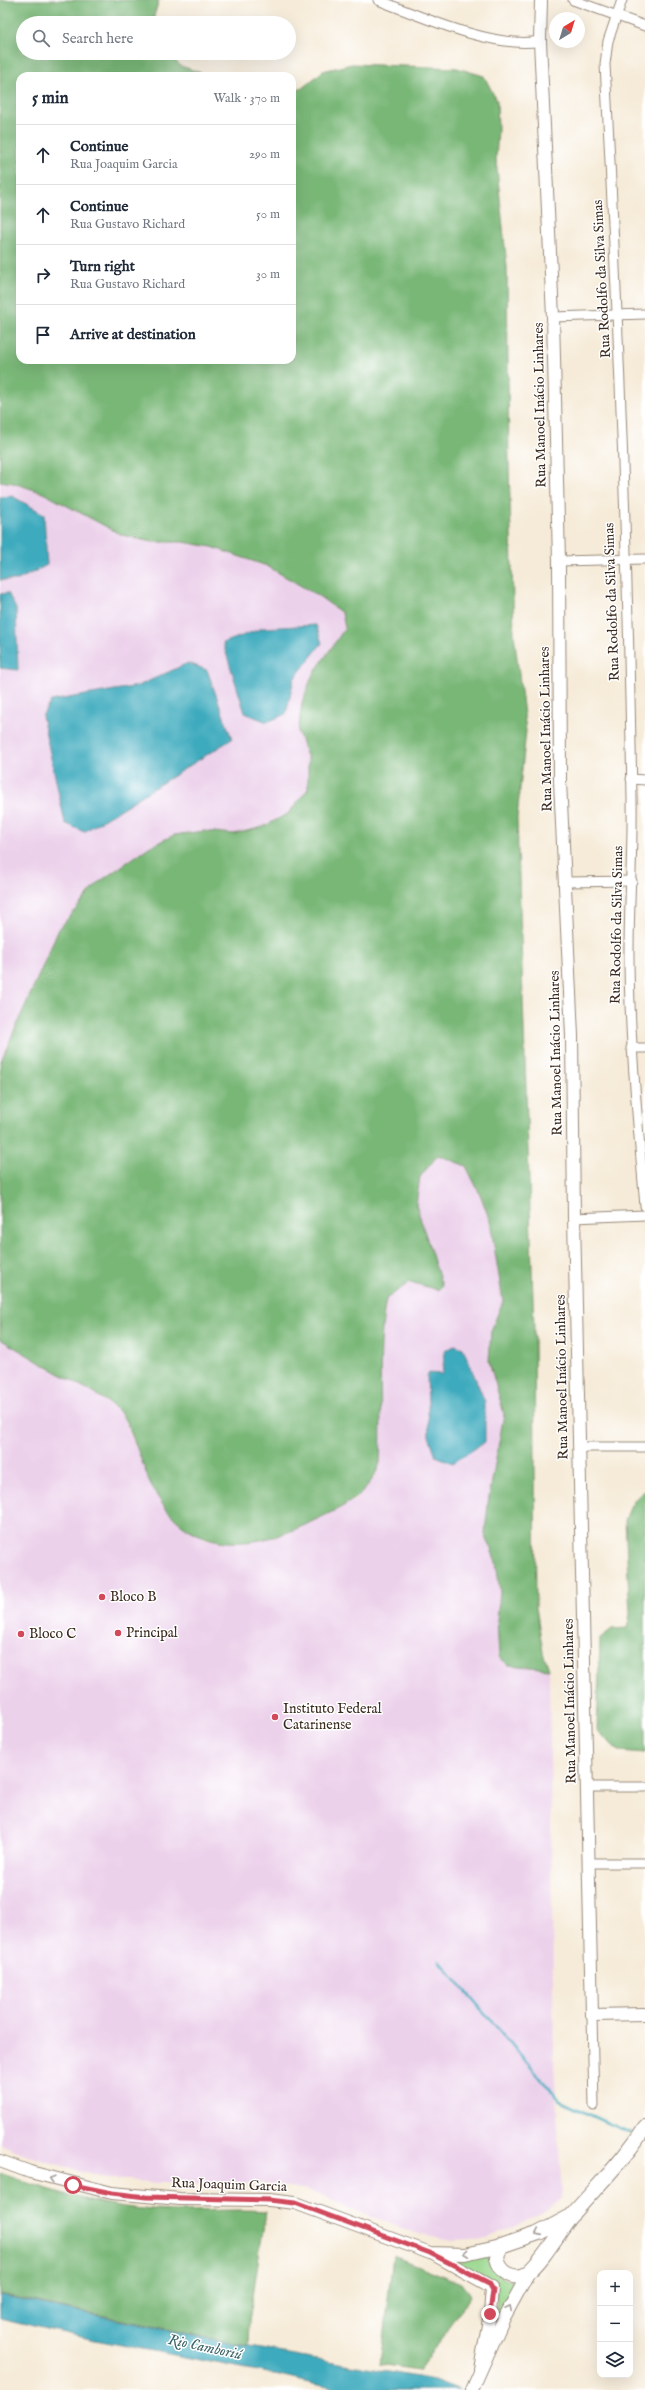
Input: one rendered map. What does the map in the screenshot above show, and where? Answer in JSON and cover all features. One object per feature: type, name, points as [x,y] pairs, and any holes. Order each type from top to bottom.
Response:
[{"type":"main road","name":"Rua Manoel Inácio Linhares","points":[[541,0],[540,41],[553,317],[559,562],[560,781],[566,882],[572,1036],[574,1218],[592,2015]]},
{"type":"main road","points":[[592,2015],[645,2014]]},
{"type":"main road","points":[[474,2385],[480,2369],[529,2272],[573,2215],[616,2165],[645,2127]]},
{"type":"main road","name":"Rua Joaquim Garcia","points":[[0,2161],[37,2174],[112,2193],[180,2199],[269,2200],[295,2203],[430,2253],[465,2254],[501,2246]]},
{"type":"main road","points":[[529,2272],[522,2276],[506,2273],[498,2263],[497,2257],[501,2246],[539,2233],[573,2215]]},
{"type":"main road","points":[[430,2253],[489,2283],[492,2287],[490,2314],[480,2369]]},
{"type":"street","points":[[378,0],[496,41],[524,43],[540,41]]},
{"type":"street","points":[[573,0],[645,26]]},
{"type":"street","name":"Rua Rodolfo da Silva Simas","points":[[622,0],[615,16],[605,64],[618,315],[632,779],[632,881],[629,951],[631,1048],[645,1206]]},
{"type":"street","points":[[553,317],[645,314]]},
{"type":"street","points":[[559,562],[645,559]]},
{"type":"street","points":[[632,779],[645,780]]},
{"type":"street","points":[[566,882],[632,881]]},
{"type":"street","points":[[631,1048],[645,1048]]},
{"type":"street","points":[[574,1218],[645,1215]]},
{"type":"street","points":[[579,1447],[645,1447]]},
{"type":"street","points":[[587,1787],[645,1787]]},
{"type":"street","points":[[588,1863],[645,1863]]},
{"type":"street","name":"Rua Manoel Inácio Linhares","points":[[592,2015],[594,2106]]},
{"type":"shaded area","points":[[0,481],[13,483],[41,492],[152,542],[183,542],[212,547],[267,566],[320,597],[342,613],[345,628],[312,676],[298,732],[308,759],[308,789],[289,813],[263,827],[234,834],[204,831],[149,847],[99,882],[59,929],[0,1063]]},
{"type":"shaded area","name":"Instituto Federal Catarinense","points":[[438,1155],[466,1166],[480,1194],[490,1221],[503,1301],[491,1331],[489,1361],[504,1414],[488,1503],[485,1534],[496,1562],[500,1591],[497,1620],[509,1665],[549,1669],[554,2062],[562,2198],[549,2209],[488,2238],[452,2240],[416,2233],[359,2212],[308,2190],[266,2183],[158,2183],[107,2178],[38,2159],[0,2144],[0,1339],[99,1396],[122,1415],[156,1493],[169,1511],[205,1539],[234,1543],[354,1501],[375,1477],[380,1463],[379,1359],[381,1328],[386,1299],[410,1282],[438,1290],[425,1233],[416,1205],[420,1177]]},
{"type":"green space","points":[[0,0],[159,0],[154,16],[16,16],[16,60],[175,60],[181,66],[198,72],[16,72],[16,364],[296,364],[296,90],[301,89],[323,71],[352,64],[457,68],[484,76],[497,101],[498,130],[496,159],[507,267],[509,465],[514,634],[526,731],[517,818],[534,1328],[536,1607],[543,1652],[549,1669],[509,1665],[499,1657],[497,1620],[500,1591],[496,1562],[485,1534],[488,1503],[504,1414],[489,1361],[491,1331],[503,1301],[490,1221],[480,1194],[466,1166],[438,1155],[420,1177],[416,1205],[442,1286],[438,1290],[410,1282],[386,1299],[380,1361],[380,1463],[374,1476],[368,1486],[351,1501],[307,1524],[283,1534],[259,1540],[236,1542],[215,1540],[195,1533],[177,1520],[161,1502],[148,1478],[124,1418],[116,1409],[97,1395],[0,1339],[0,1063],[59,929],[99,882],[149,847],[174,835],[204,831],[234,834],[263,827],[289,813],[308,789],[308,759],[298,732],[302,703],[312,676],[345,628],[342,613],[320,597],[267,566],[212,547],[183,542],[152,542],[122,535],[41,492],[13,483],[0,481]]},
{"type":"green space","points":[[645,1491],[645,1753],[619,1751],[597,1731],[600,1638],[612,1629],[627,1628],[630,1614],[625,1521],[634,1500]]},
{"type":"green space","points":[[0,2173],[75,2197],[133,2208],[167,2211],[266,2211],[249,2321],[248,2346],[0,2294]]},
{"type":"green space","points":[[393,2256],[462,2283],[471,2296],[419,2370],[380,2364]]},
{"type":"green space","points":[[451,2258],[490,2258],[491,2264],[498,2275],[506,2280],[516,2282],[493,2332],[491,2330],[497,2300],[493,2283],[487,2277],[478,2272],[450,2261]]},
{"type":"water","points":[[12,496],[44,514],[47,565],[18,580],[0,580],[0,497]]},
{"type":"water","points":[[8,593],[16,609],[18,670],[0,668],[0,594]]},
{"type":"water","points":[[316,625],[322,643],[294,679],[286,714],[267,722],[245,713],[223,643],[263,628]]},
{"type":"water","points":[[188,663],[207,670],[232,739],[84,832],[65,823],[42,716],[51,701],[138,686]]},
{"type":"water","points":[[455,1345],[463,1348],[485,1402],[485,1442],[453,1463],[436,1456],[429,1436],[427,1373],[442,1374],[445,1351]]},
{"type":"water","name":"Rio Camboriú","points":[[0,2295],[233,2344],[434,2380],[460,2390],[345,2390],[279,2375],[90,2339],[0,2318]]},
{"type":"waterway","points":[[440,1961],[560,2101],[630,2133]]},
{"type":"place","name":"Bloco B","points":[[102,1597]]},
{"type":"place","name":"Principal","points":[[118,1633]]},
{"type":"place","name":"Bloco C","points":[[21,1634]]},
{"type":"place","name":"Instituto Federal Catarinense","points":[[275,1717]]},
{"type":"route","points":[[73,2185],[128,2196],[180,2199],[269,2200],[295,2203],[316,2209],[430,2253],[489,2283],[493,2290],[490,2314]]}]
